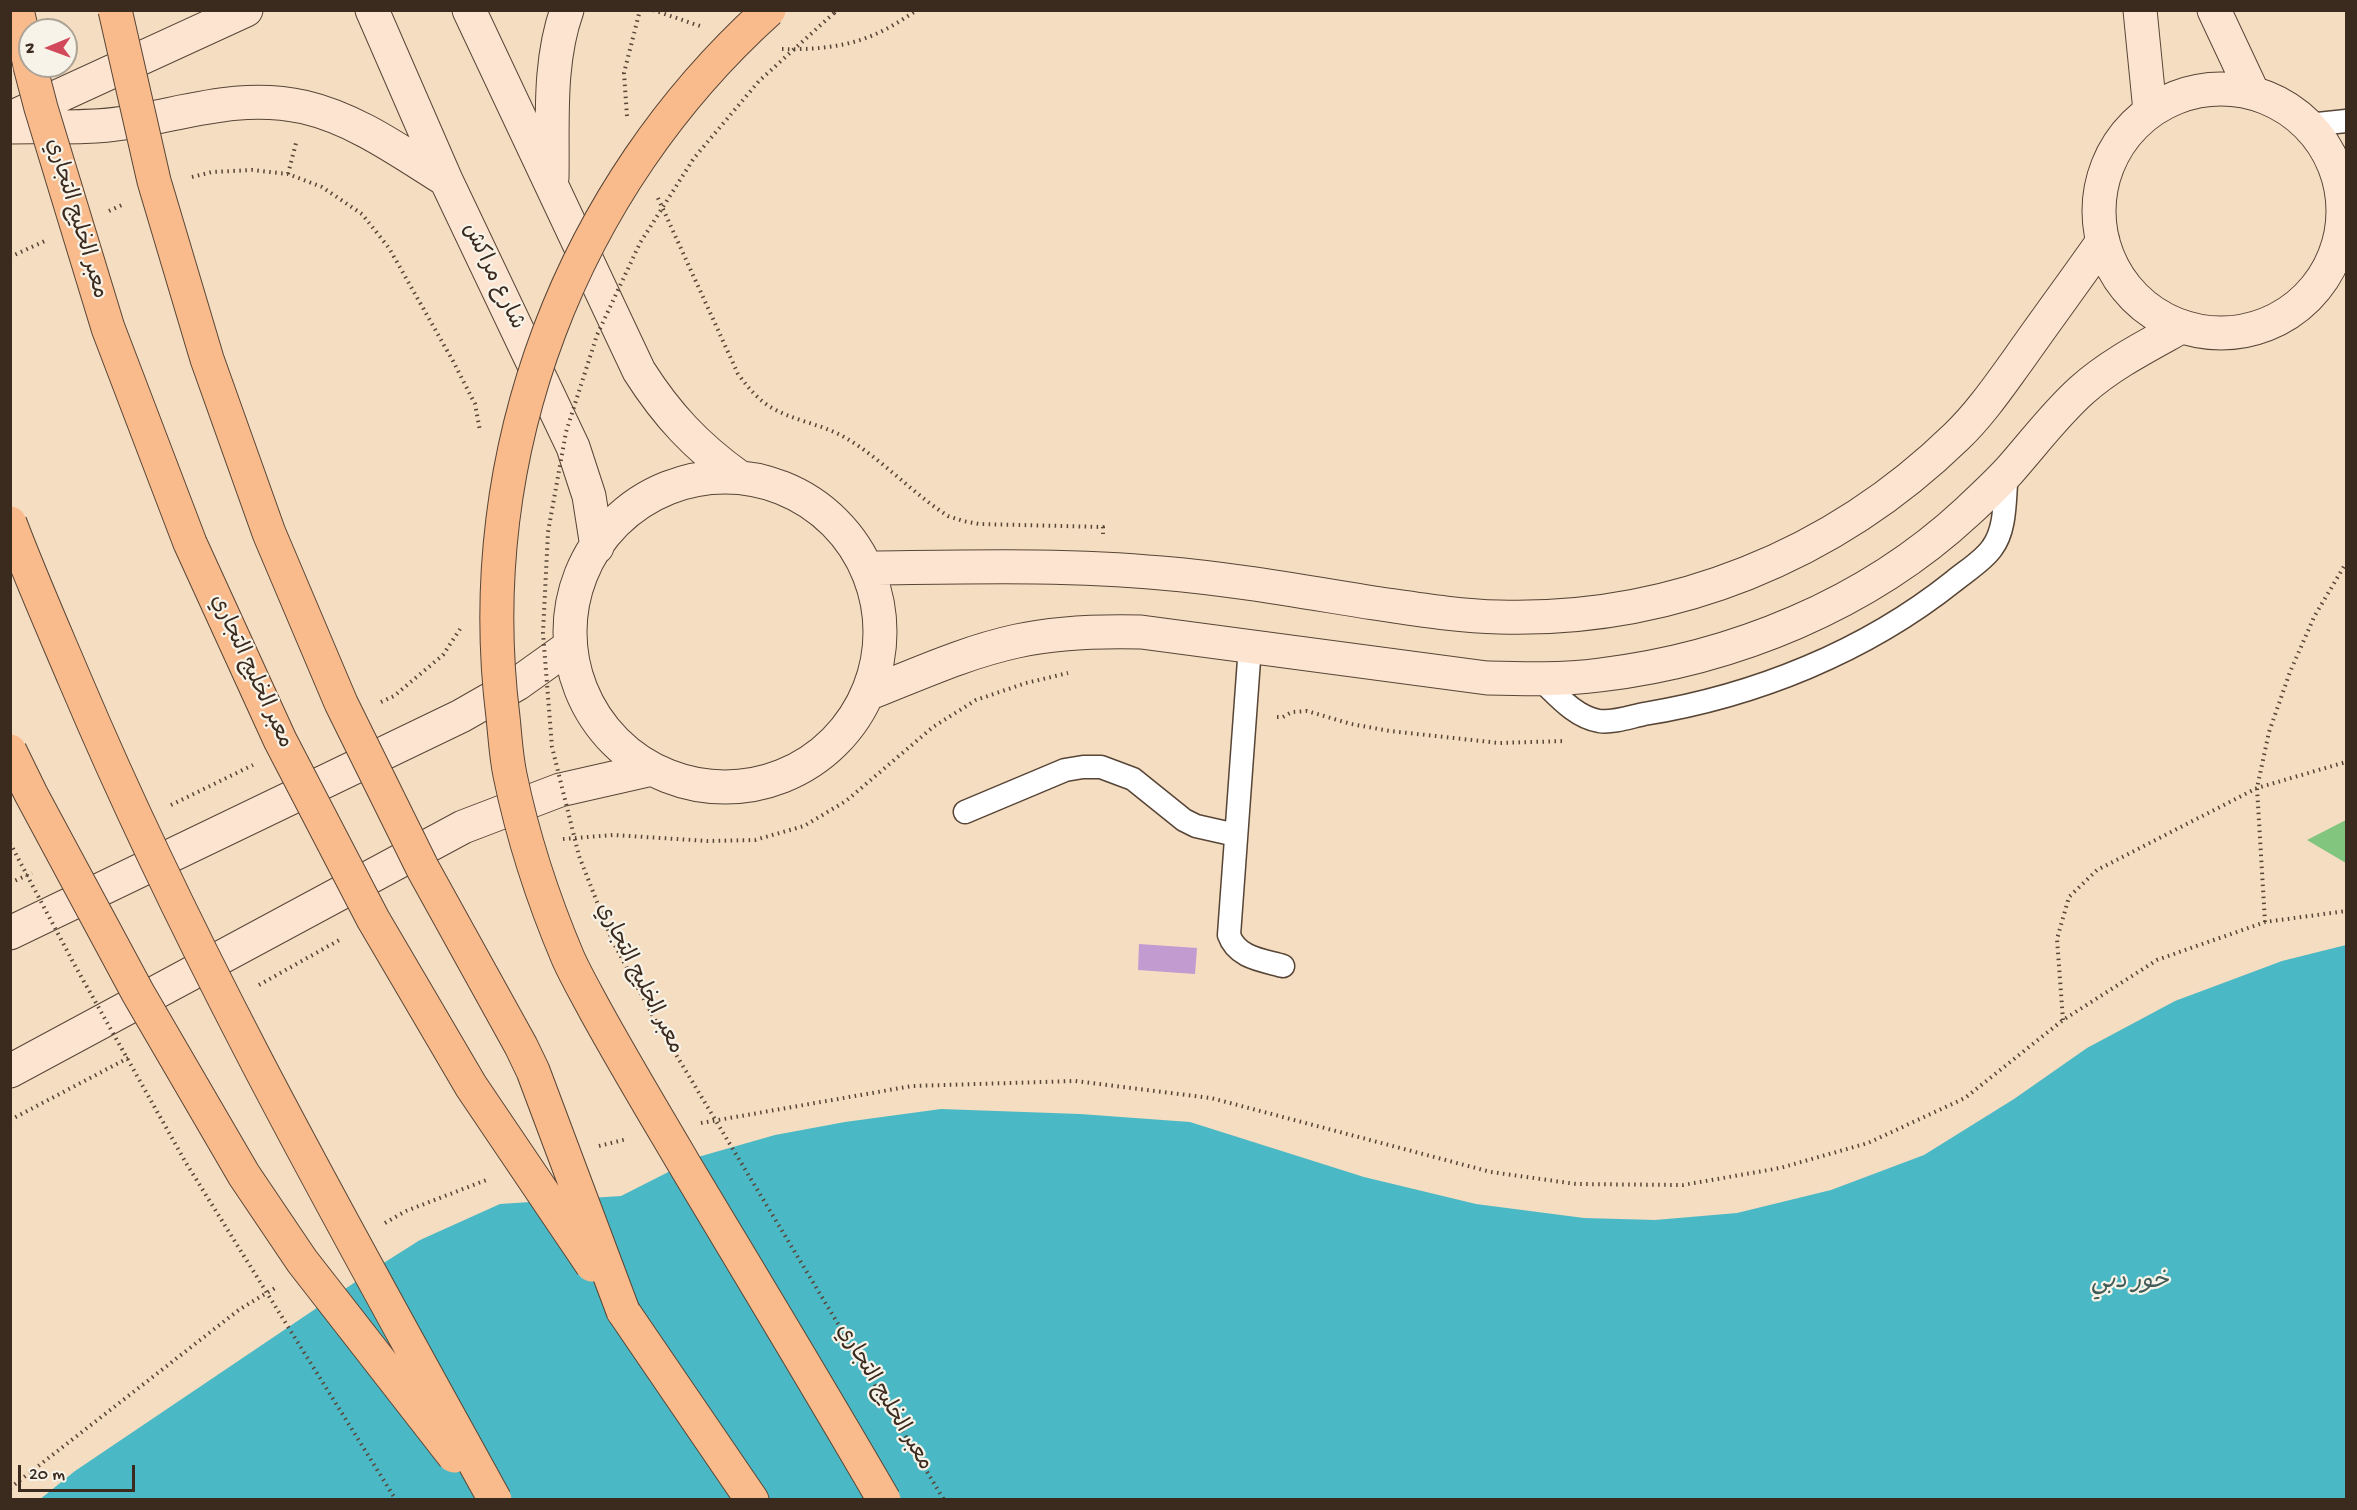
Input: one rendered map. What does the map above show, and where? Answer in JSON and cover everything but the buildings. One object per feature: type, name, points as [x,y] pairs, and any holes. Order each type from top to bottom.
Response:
[{"type":"highway","points":[[115,10],[154,182],[200,337],[269,533],[341,703],[423,869],[525,1054],[623,1311]]},
{"type":"highway","points":[[769,10],[732,43],[667,118],[611,199],[566,288],[531,380],[508,477],[496,575],[497,675],[509,773],[534,869],[570,962],[616,1049],[884,1500]]},
{"type":"highway","name":"معبر الخليج التجاري","points":[[33,78],[108,328],[190,543],[280,740],[373,919],[471,1086],[752,1500]]},
{"type":"highway","points":[[10,523],[112,768],[211,975],[295,1137],[495,1500]]},
{"type":"highway","points":[[10,751],[138,993],[244,1175],[302,1261],[488,1500]]},
{"type":"street","points":[[10,118],[246,10]]},
{"type":"street","name":"شارع مراكش","points":[[372,10],[446,180],[573,447],[589,496],[597,547]]},
{"type":"street","points":[[469,10],[639,371],[658,402],[682,430],[709,455],[739,477]]},
{"type":"street","points":[[552,186],[557,50],[567,10]]},
{"type":"street","points":[[2140,10],[2150,111]]},
{"type":"street","points":[[2214,10],[2252,92]]},
{"type":"street","points":[[2226,88],[2252,92],[2292,110],[2308,124],[2324,145],[2336,168],[2342,193],[2343,232],[2326,273],[2310,295],[2289,313],[2272,322],[2236,333],[2208,333],[2181,327],[2154,313],[2131,294],[2114,269],[2103,242],[2099,212],[2102,183],[2112,156],[2128,131],[2150,111],[2173,98],[2199,90],[2226,88]]},
{"type":"street","points":[[10,127],[112,125],[208,105],[273,102],[305,107],[339,118],[369,132],[446,180]]},
{"type":"street","points":[[869,568],[1045,566],[1161,573],[1219,579],[1440,612],[1496,617],[1576,615],[1667,600],[1721,584],[1774,563],[1825,537],[1874,507],[1919,472],[1961,433],[1994,393],[2103,242]]},
{"type":"street","points":[[870,693],[978,652],[1018,641],[1058,634],[1100,631],[1141,632],[1486,678],[1540,679],[1598,675],[1656,667],[1712,654],[1767,635],[1820,611],[1871,583],[1919,551],[1965,514],[2007,473],[2064,406],[2083,389],[2126,358],[2181,327]]},
{"type":"street","points":[[739,477],[772,483],[802,496],[830,515],[853,539],[869,568],[878,593],[883,627],[879,660],[870,693],[836,739],[813,757],[788,771],[760,780],[732,785],[703,785],[675,780],[648,770],[623,753],[601,732],[585,707],[572,679],[566,649],[567,622],[573,595],[583,570],[597,547],[619,522],[645,502],[674,488],[706,480],[739,477]]},
{"type":"street","points":[[10,933],[443,725],[508,689],[566,649]]},
{"type":"street","points":[[10,1071],[463,827],[560,790],[648,770]]},
{"type":"lane","points":[[2308,124],[2346,121]]},
{"type":"lane","points":[[1540,679],[1577,712],[1585,717],[1602,721],[1670,710],[1728,696],[1785,677],[1839,653],[1891,624],[1931,598],[1987,554],[2000,530],[2007,473]]},
{"type":"lane","points":[[1250,646],[1229,927],[1232,943],[1244,954],[1283,966]]},
{"type":"lane","points":[[965,812],[1065,771],[1083,767],[1101,768],[1132,779],[1184,820],[1196,826],[1236,835]]},
{"type":"path","points":[[628,123],[624,74],[640,10]]},
{"type":"path","name":"معبر الخليج التجاري","points":[[836,12],[759,81],[694,158],[640,243],[597,335],[566,432],[548,532],[543,633],[552,747],[579,856],[612,940],[654,1018],[944,1500]]},
{"type":"path","points":[[183,178],[212,172],[252,170],[288,174],[322,187],[362,214],[389,248],[453,361],[475,404],[482,438]]},
{"type":"path","points":[[658,196],[738,375],[751,392],[766,405],[828,428],[847,438],[935,507],[963,522],[1103,527]]},
{"type":"path","points":[[102,214],[133,200]]},
{"type":"path","points":[[10,258],[51,238]]},
{"type":"path","points":[[2265,922],[2257,788],[2269,732],[2290,672],[2314,617],[2346,563]]},
{"type":"path","points":[[373,706],[394,696],[443,655],[462,625]]},
{"type":"path","points":[[2063,1020],[2057,939],[2070,897],[2097,870],[2257,788],[2346,762]]},
{"type":"path","points":[[170,805],[255,764]]},
{"type":"path","points":[[10,883],[42,867]]},
{"type":"path","points":[[697,1124],[912,1086],[1075,1081],[1211,1098],[1491,1172],[1576,1184],[1683,1185],[1780,1168],[1869,1143],[1965,1098],[2063,1020],[2157,960],[2265,922],[2346,911]]},
{"type":"path","points":[[592,1147],[639,1137]]},
{"type":"path","points":[[377,1228],[406,1211],[492,1178]]},
{"type":"path","points":[[10,1488],[240,1309],[279,1286]]},
{"type":"green space","points":[[2346,820],[2346,863],[2307,840]]},
{"type":"water","name":"خور دبي","points":[[2346,945],[2346,1499],[39,1500],[75,1471],[420,1240],[500,1204],[621,1196],[698,1157],[775,1135],[845,1122],[941,1109],[1080,1114],[1190,1122],[1364,1177],[1476,1204],[1584,1218],[1655,1220],[1737,1213],[1831,1190],[1924,1155],[2014,1099],[2087,1048],[2175,1001],[2282,961]]}]
